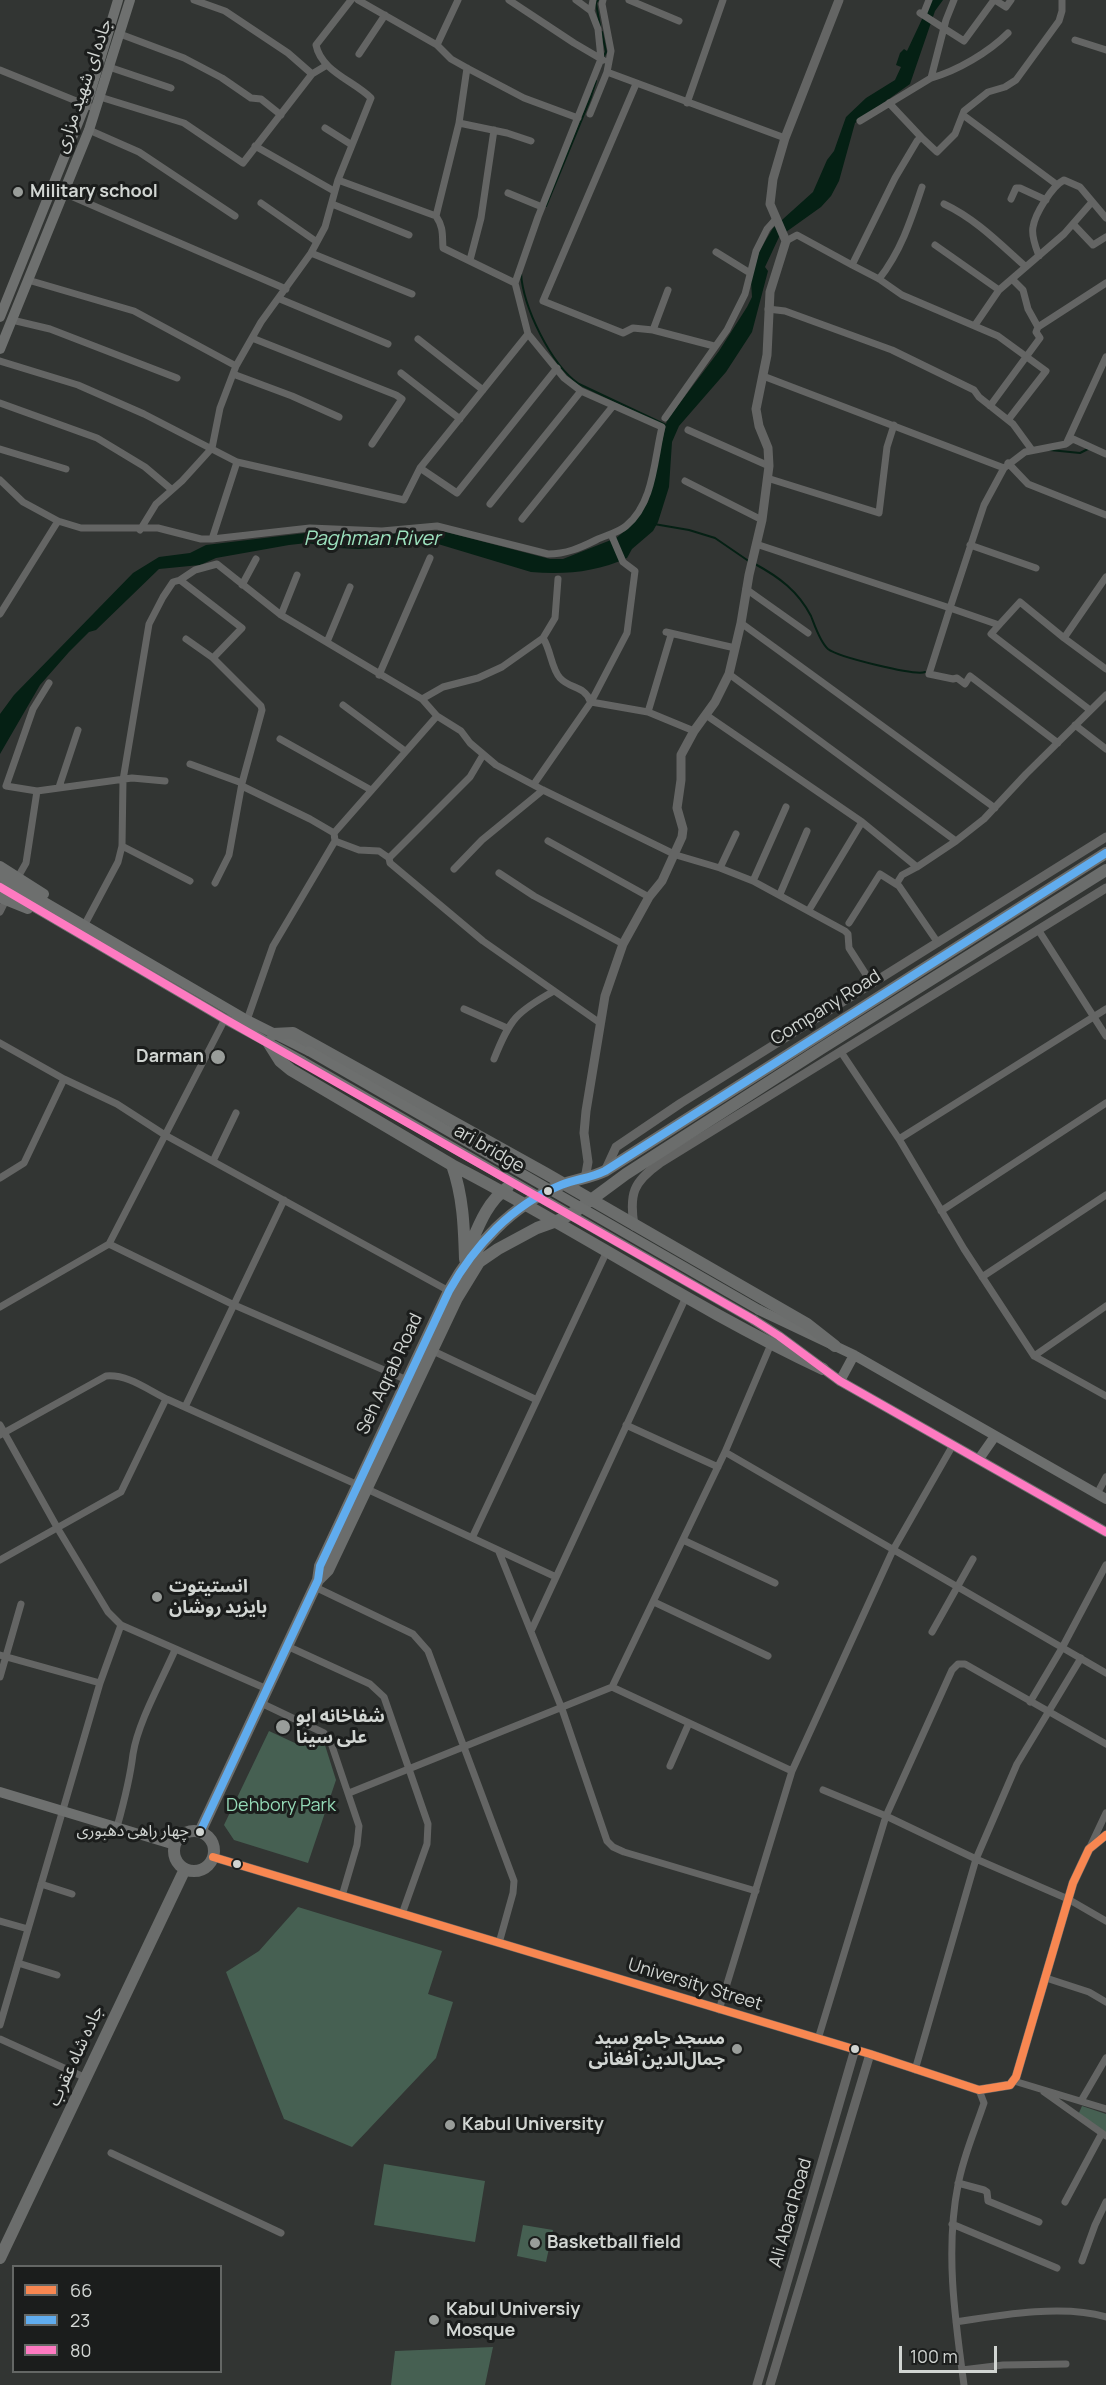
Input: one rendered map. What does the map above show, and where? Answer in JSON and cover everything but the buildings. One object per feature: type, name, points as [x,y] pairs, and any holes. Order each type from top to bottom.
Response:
[{"type":"highway","name":"Company Road","points":[[526,1204],[562,1185],[605,1171],[1106,853]]},
{"type":"highway","name":"Company Road","points":[[590,1201],[626,1174],[822,1048],[1106,870]]},
{"type":"highway","points":[[823,1369],[771,1344],[526,1204],[452,1165],[291,1070],[280,1061],[271,1038],[293,1033],[807,1324],[835,1346]]},
{"type":"highway","points":[[452,1165],[464,1214],[464,1263]]},
{"type":"highway","points":[[464,1263],[484,1215],[502,1191],[520,1179],[541,1172]]},
{"type":"highway","name":"Seh Aqrab Road","points":[[362,1487],[465,1281],[479,1262],[517,1238],[555,1221],[590,1201]]},
{"type":"highway","name":"Seh Aqrab Road","points":[[200,1832],[317,1583],[328,1570],[407,1380],[449,1291],[464,1263],[489,1235],[526,1204]]},
{"type":"highway","points":[[200,1832],[212,1843],[213,1857],[202,1870],[196,1872],[185,1869],[176,1862],[174,1850],[175,1845],[185,1833],[200,1832]]},
{"type":"highway","name":"جاده شاه عقرب","points":[[0,2259],[185,1869]]},
{"type":"main road","name":"جاده ای شهید مزاری","points":[[0,317],[90,107],[118,0]]},
{"type":"main road","name":"جاده ای شهید مزاری","points":[[0,349],[89,130],[90,107],[100,97],[130,0]]},
{"type":"main road","points":[[0,866],[8,890],[85,924],[137,962],[225,1019],[309,1052],[756,1315],[854,1355],[1101,1496]]},
{"type":"main road","points":[[0,876],[8,890],[49,917],[247,1020],[271,1038]]},
{"type":"main road","name":"ari bridge","points":[[271,1038],[302,1061],[756,1315]]},
{"type":"main road","points":[[756,1315],[840,1381],[1106,1532]]},
{"type":"main road","points":[[840,1381],[854,1355]]},
{"type":"main road","points":[[979,1460],[995,1436]]},
{"type":"main road","points":[[0,1792],[175,1845]]},
{"type":"street","points":[[194,0],[225,11],[288,52],[312,74]]},
{"type":"street","points":[[140,530],[156,504],[212,448],[220,408],[236,366],[261,322],[280,299],[311,253],[325,227],[334,191],[371,98],[327,65],[316,45],[351,0]]},
{"type":"street","points":[[358,0],[437,45],[451,59],[467,68],[524,98],[578,118]]},
{"type":"street","points":[[437,45],[458,0]]},
{"type":"street","points":[[509,0],[574,44],[610,62]]},
{"type":"street","points":[[576,0],[591,11]]},
{"type":"street","points":[[0,480],[23,502],[58,521],[81,528],[140,530],[158,528],[201,541],[310,528],[382,531],[436,526],[548,554],[558,554],[612,536],[626,526],[646,499],[662,427],[581,392],[564,378],[528,334],[515,283],[542,207],[601,59],[600,38],[591,11],[593,0]]},
{"type":"street","points":[[590,114],[610,62],[610,41],[603,0]]},
{"type":"street","points":[[629,0],[679,21]]},
{"type":"street","points":[[687,103],[723,0]]},
{"type":"street","points":[[585,1179],[588,1162],[584,1133],[586,1111],[600,1023],[611,974],[623,944],[676,855],[683,829],[677,808],[681,780],[681,755],[729,674],[741,623],[751,562],[762,520],[769,466],[768,448],[759,426],[756,409],[767,356],[768,309],[774,274],[784,238],[770,204],[770,194],[785,138],[839,0]]},
{"type":"street","points":[[929,0],[921,14],[964,41],[994,0],[1006,7],[1011,0]]},
{"type":"street","points":[[931,78],[944,27],[954,0]]},
{"type":"street","points":[[889,103],[937,152],[955,134],[964,111],[988,92],[1005,87],[1016,80],[1059,21],[1062,0]]},
{"type":"street","points":[[359,54],[385,15]]},
{"type":"street","points":[[860,121],[931,78],[951,73],[996,45],[1008,33]]},
{"type":"street","points":[[120,34],[184,58],[222,78],[251,98],[261,99],[281,115]]},
{"type":"street","points":[[1075,40],[1106,50]]},
{"type":"street","points":[[100,97],[184,123],[243,163],[312,74],[327,65]]},
{"type":"street","points":[[109,67],[171,88]]},
{"type":"street","points":[[467,68],[459,123],[436,216],[444,232],[442,248],[515,283]]},
{"type":"street","points":[[0,70],[90,107]]},
{"type":"street","points":[[607,72],[785,138]]},
{"type":"street","points":[[636,84],[543,301],[623,333],[633,328],[653,330],[714,346]]},
{"type":"street","points":[[963,115],[1056,184]]},
{"type":"street","points":[[459,123],[531,141]]},
{"type":"street","points":[[325,128],[352,145]]},
{"type":"street","points":[[89,130],[139,152],[235,216]]},
{"type":"street","points":[[470,260],[481,218],[494,130]]},
{"type":"street","points":[[852,265],[895,178],[921,137]]},
{"type":"street","points":[[255,146],[334,191]]},
{"type":"street","points":[[338,180],[436,216]]},
{"type":"street","points":[[1039,256],[1033,228],[1056,184],[1064,180],[1080,188],[1106,218]]},
{"type":"street","points":[[879,279],[894,261],[904,240],[922,187]]},
{"type":"street","points":[[1011,198],[1016,188],[1020,188],[1046,200]]},
{"type":"street","points":[[64,193],[286,289]]},
{"type":"street","points":[[508,193],[542,207]]},
{"type":"street","points":[[975,325],[999,290],[1074,225],[1092,202]]},
{"type":"street","points":[[261,203],[317,242]]},
{"type":"street","points":[[332,204],[409,235]]},
{"type":"street","points":[[944,204],[963,213],[1026,267]]},
{"type":"street","points":[[665,418],[727,330],[740,304],[756,250],[767,229],[776,221]]},
{"type":"street","points":[[1074,225],[1093,245],[1106,237]]},
{"type":"street","points":[[784,238],[797,236],[879,279],[902,295],[998,336],[1027,355],[1046,371],[1008,420]]},
{"type":"street","points":[[935,245],[999,290]]},
{"type":"street","points":[[716,252],[750,273]]},
{"type":"street","points":[[311,253],[412,294]]},
{"type":"street","points":[[1012,279],[1023,290],[1028,309],[1038,327]]},
{"type":"street","points":[[28,280],[134,311],[236,366]]},
{"type":"street","points":[[990,406],[1040,339],[1036,332],[1038,327],[1106,283]]},
{"type":"street","points":[[653,330],[668,290]]},
{"type":"street","points":[[280,299],[388,344]]},
{"type":"street","points":[[768,309],[785,311],[892,351],[974,390],[979,397],[1008,420],[1032,450]]},
{"type":"street","points":[[12,320],[50,329],[177,378]]},
{"type":"street","points":[[0,361],[78,385],[144,414],[237,462],[404,500],[420,468],[528,334]]},
{"type":"street","points":[[252,338],[396,394],[402,399],[372,444]]},
{"type":"street","points":[[418,339],[483,390]]},
{"type":"street","points":[[1066,444],[1106,357]]},
{"type":"street","points":[[420,468],[457,493],[557,368]]},
{"type":"street","points":[[233,374],[339,417]]},
{"type":"street","points":[[401,374],[460,419]]},
{"type":"street","points":[[763,376],[1006,466],[1028,484],[1106,515]]},
{"type":"street","points":[[490,504],[581,392]]},
{"type":"street","points":[[0,403],[97,438],[145,467],[171,489]]},
{"type":"street","points":[[522,519],[613,406]]},
{"type":"street","points":[[767,478],[879,513],[887,447],[894,425]]},
{"type":"street","points":[[688,430],[769,466]]},
{"type":"street","points":[[1058,743],[970,676],[965,684],[957,678],[929,674],[984,505],[1006,466],[1032,450],[1066,444],[1073,439],[1106,454]]},
{"type":"street","points":[[0,449],[66,469]]},
{"type":"street","points":[[212,539],[237,462]]},
{"type":"street","points":[[684,481],[762,520]]},
{"type":"street","points":[[0,614],[58,521]]},
{"type":"street","points":[[534,784],[590,702],[627,633],[635,571],[623,562],[612,536]]},
{"type":"street","points":[[756,544],[999,625]]},
{"type":"street","points":[[970,545],[1036,568]]},
{"type":"street","points":[[379,675],[430,558]]},
{"type":"street","points":[[242,585],[256,559]]},
{"type":"street","points":[[85,924],[118,862],[122,846],[123,780],[149,624],[162,597],[173,582],[195,570],[217,564],[281,615],[422,699],[437,716],[460,731],[496,765],[676,855],[753,881],[809,910],[848,934],[849,948],[872,984]]},
{"type":"street","points":[[281,615],[297,575]]},
{"type":"street","points":[[1064,638],[1106,577]]},
{"type":"street","points":[[422,699],[443,687],[478,678],[502,667],[543,638],[555,618],[558,579]]},
{"type":"street","points":[[180,580],[242,628],[213,658]]},
{"type":"street","points":[[327,642],[350,587]]},
{"type":"street","points":[[746,590],[808,633]]},
{"type":"street","points":[[1090,710],[991,634],[1020,602],[1106,669]]},
{"type":"street","points":[[741,623],[995,808]]},
{"type":"street","points":[[648,712],[669,633],[735,648]]},
{"type":"street","points":[[543,638],[559,677],[566,683],[582,689],[588,695],[590,702]]},
{"type":"street","points":[[186,639],[213,658],[261,706],[262,710],[242,784],[229,855],[215,883]]},
{"type":"street","points":[[729,674],[956,841]]},
{"type":"street","points":[[50,682],[33,709],[7,787],[37,791],[132,778],[165,781]]},
{"type":"street","points":[[897,883],[902,875],[956,841],[984,819],[1106,695]]},
{"type":"street","points":[[590,702],[648,712],[694,731]]},
{"type":"street","points":[[343,705],[405,751]]},
{"type":"street","points":[[706,715],[862,822],[917,867]]},
{"type":"street","points":[[247,1020],[273,946],[335,837],[371,789],[437,716]]},
{"type":"street","points":[[1075,725],[1106,749]]},
{"type":"street","points":[[59,787],[78,730]]},
{"type":"street","points":[[280,739],[371,789]]},
{"type":"street","points":[[389,858],[470,777],[483,755]]},
{"type":"street","points":[[190,764],[242,784],[310,819],[335,837],[359,849],[379,851],[389,858],[390,863],[483,941],[600,1023]]},
{"type":"street","points":[[454,869],[482,840],[543,790]]},
{"type":"street","points":[[0,912],[8,890],[26,863],[37,791]]},
{"type":"street","points":[[753,881],[786,807]]},
{"type":"street","points":[[809,910],[862,822]]},
{"type":"street","points":[[780,894],[807,831]]},
{"type":"street","points":[[720,868],[736,834]]},
{"type":"street","points":[[605,1171],[616,1147],[681,1103],[1106,837]]},
{"type":"street","points":[[548,841],[649,897]]},
{"type":"street","points":[[122,846],[190,881]]},
{"type":"street","points":[[499,873],[534,896],[623,944]]},
{"type":"street","points":[[849,922],[879,874],[897,883],[938,943]]},
{"type":"street","points":[[634,1226],[631,1207],[632,1194],[646,1173],[1106,888]]},
{"type":"street","points":[[1039,931],[1106,1036]]},
{"type":"street","points":[[494,1059],[507,1028],[516,1016],[554,991]]},
{"type":"street","points":[[464,1009],[507,1028]]},
{"type":"street","points":[[899,1139],[1106,1009]]},
{"type":"street","points":[[0,1307],[109,1244],[225,1019]]},
{"type":"street","points":[[0,1043],[64,1079],[117,1104],[165,1135],[449,1291]]},
{"type":"street","points":[[842,1052],[1034,1356],[1105,1394]]},
{"type":"street","points":[[0,1178],[24,1163],[64,1079]]},
{"type":"street","points":[[941,1211],[1106,1103]]},
{"type":"street","points":[[213,1161],[236,1113]]},
{"type":"street","points":[[982,1277],[1106,1195]]},
{"type":"street","points":[[185,1407],[232,1304],[284,1200]]},
{"type":"street","points":[[109,1244],[232,1304],[407,1380]]},
{"type":"street","points":[[472,1538],[607,1251]]},
{"type":"street","points":[[531,1629],[686,1296]]},
{"type":"street","points":[[1034,1356],[1106,1306]]},
{"type":"street","points":[[349,1793],[612,1687],[725,1452],[771,1344]]},
{"type":"street","points":[[431,1350],[537,1400]]},
{"type":"street","points":[[2,1434],[106,1376],[115,1375],[126,1378],[166,1399],[556,1577]]},
{"type":"street","points":[[0,1560],[120,1492],[166,1399]]},
{"type":"street","points":[[0,1425],[2,1434],[108,1612],[121,1625],[267,1689]]},
{"type":"street","points":[[626,1425],[718,1467]]},
{"type":"street","points":[[719,2010],[792,1771],[893,1550],[953,1445]]},
{"type":"street","points":[[725,1452],[1106,1673]]},
{"type":"street","points":[[1101,1496],[1106,1477]]},
{"type":"street","points":[[683,1540],[775,1583]]},
{"type":"street","points":[[499,1552],[562,1709],[607,1841],[613,1847],[756,1891]]},
{"type":"street","points":[[932,1632],[973,1559]]},
{"type":"street","points":[[1030,1702],[1062,1648],[1106,1564]]},
{"type":"street","points":[[317,1583],[413,1634],[428,1651],[514,1881],[513,1893],[499,1943]]},
{"type":"street","points":[[654,1602],[768,1656]]},
{"type":"street","points":[[0,1677],[3,1656],[21,1604]]},
{"type":"street","points":[[0,2025],[100,1683],[121,1625]]},
{"type":"street","points":[[287,1646],[378,1689],[384,1697],[410,1769],[429,1833],[402,1914]]},
{"type":"street","points":[[117,1827],[129,1788],[133,1754],[146,1714],[176,1650]]},
{"type":"street","points":[[3,1656],[100,1683]]},
{"type":"street","points":[[915,2070],[976,1859],[1017,1764],[1081,1658]]},
{"type":"street","points":[[818,2039],[886,1816],[952,1670],[958,1664],[965,1664],[1106,1744]]},
{"type":"street","points":[[612,1687],[792,1771]]},
{"type":"street","points":[[261,1703],[328,1737],[359,1826],[359,1835],[342,1896]]},
{"type":"street","points":[[670,1766],[689,1723]]},
{"type":"street","points":[[823,1790],[886,1816],[1068,1899],[1106,1921]]},
{"type":"street","points":[[1106,1813],[1081,1864],[1068,1899],[1014,2081],[1106,2109]]},
{"type":"street","points":[[1089,1849],[1106,1834]]},
{"type":"street","name":"University Street","points":[[213,1857],[855,2049],[979,2090],[1001,2088],[1014,2081]]},
{"type":"street","points":[[41,1884],[72,1894]]},
{"type":"street","points":[[0,1921],[28,1929]]},
{"type":"street","points":[[18,1963],[57,1975]]},
{"type":"street","points":[[1046,1978],[1089,1992],[1106,2002]]},
{"type":"street","points":[[0,2039],[86,2078]]},
{"type":"street","name":"Ali Abad Road","points":[[757,2385],[855,2049]]},
{"type":"street","name":"Ali Abad Road","points":[[771,2385],[870,2054]]},
{"type":"street","points":[[1081,2101],[1106,2058]]},
{"type":"street","points":[[1039,2089],[1104,2135],[1065,2202]]},
{"type":"street","points":[[964,2385],[956,2322],[951,2241],[958,2183],[984,2103],[979,2090]]},
{"type":"street","points":[[111,2153],[281,2233]]},
{"type":"street","points":[[958,2183],[986,2190],[988,2201],[1039,2222]]},
{"type":"street","points":[[1082,2261],[1106,2202]]},
{"type":"street","points":[[952,2224],[1057,2268]]},
{"type":"street","points":[[786,2287],[799,2291]]},
{"type":"street","points":[[956,2322],[1018,2313],[1092,2313],[1106,2317]]},
{"type":"street","points":[[962,2370],[1004,2365],[1066,2364]]},
{"type":"green space","name":"Dehbory Park","points":[[269,1731],[297,1744],[303,1733],[324,1742],[336,1780],[308,1863],[234,1840],[224,1825]]},
{"type":"green space","points":[[298,1907],[442,1951],[428,1994],[453,2002],[436,2058],[352,2147],[284,2119],[226,1972],[259,1951]]},
{"type":"green space","points":[[1082,2106],[1106,2114],[1106,2137],[1078,2115]]},
{"type":"green space","points":[[384,2164],[485,2181],[475,2242],[374,2225]]},
{"type":"green space","name":"Basketball field","points":[[523,2225],[553,2230],[546,2262],[517,2256]]},
{"type":"green space","points":[[493,2347],[485,2385],[391,2385],[395,2351]]},
{"type":"water","name":"Paghman River","points":[[931,0],[943,0],[935,11],[910,84],[855,123],[839,181],[831,196],[821,207],[779,237],[765,267],[768,271],[752,332],[726,372],[679,426],[672,442],[669,487],[658,522],[653,531],[632,549],[627,558],[592,569],[568,573],[544,573],[531,572],[438,544],[359,549],[307,543],[216,558],[200,565],[159,569],[96,630],[89,632],[40,685],[0,754],[0,714],[14,695],[133,573],[159,557],[190,553],[206,545],[314,532],[375,534],[442,531],[550,559],[563,559],[616,538],[626,530],[648,502],[667,420],[719,351],[752,297],[751,281],[759,252],[767,238],[773,228],[813,192],[827,160],[834,151],[846,117],[866,98],[895,80],[901,67],[896,65],[900,53],[904,49],[907,51]]},
{"type":"waterway","points":[[598,0],[596,3],[600,26]]},
{"type":"waterway","points":[[602,32],[606,52],[603,58]]},
{"type":"waterway","points":[[546,206],[596,81]]},
{"type":"waterway","points":[[521,273],[527,302],[540,334],[558,363],[569,375],[579,384],[666,425]]},
{"type":"waterway","points":[[1050,450],[1080,453],[1088,449]]},
{"type":"waterway","points":[[654,524],[689,530],[715,538],[750,562]]},
{"type":"waterway","points":[[755,564],[794,592],[806,607],[820,638],[828,649],[846,657],[876,665],[925,672]]},
{"type":"transit line","name":"23","points":[[200,1832],[318,1580],[320,1566],[449,1291],[470,1258],[483,1243],[511,1215],[543,1193],[605,1171],[1106,853]]},
{"type":"transit line","name":"80","points":[[0,887],[225,1019],[754,1320],[840,1381],[1106,1532]]},
{"type":"transit line","name":"66","points":[[213,1857],[870,2054],[979,2090],[1010,2085],[1016,2077],[1073,1883],[1089,1849],[1106,1835]]},
{"type":"place","name":"Military school","points":[[18,192]]},
{"type":"place","name":"Darman","points":[[218,1057]]},
{"type":"place","name":"انستیتوت بایزید روشان","points":[[157,1597]]},
{"type":"place","name":"شفاخانه ابو علی سینا","points":[[283,1727]]},
{"type":"place","name":"چهار راهی دهبوری","points":[[200,1832]]},
{"type":"place","name":"مسجد جامع سید جمال‌الدین افغانی","points":[[737,2049]]},
{"type":"place","name":"Kabul University","points":[[450,2125]]},
{"type":"place","name":"Basketball field","points":[[535,2243]]},
{"type":"place","name":"Kabul Universiy Mosque","points":[[434,2320]]}]
